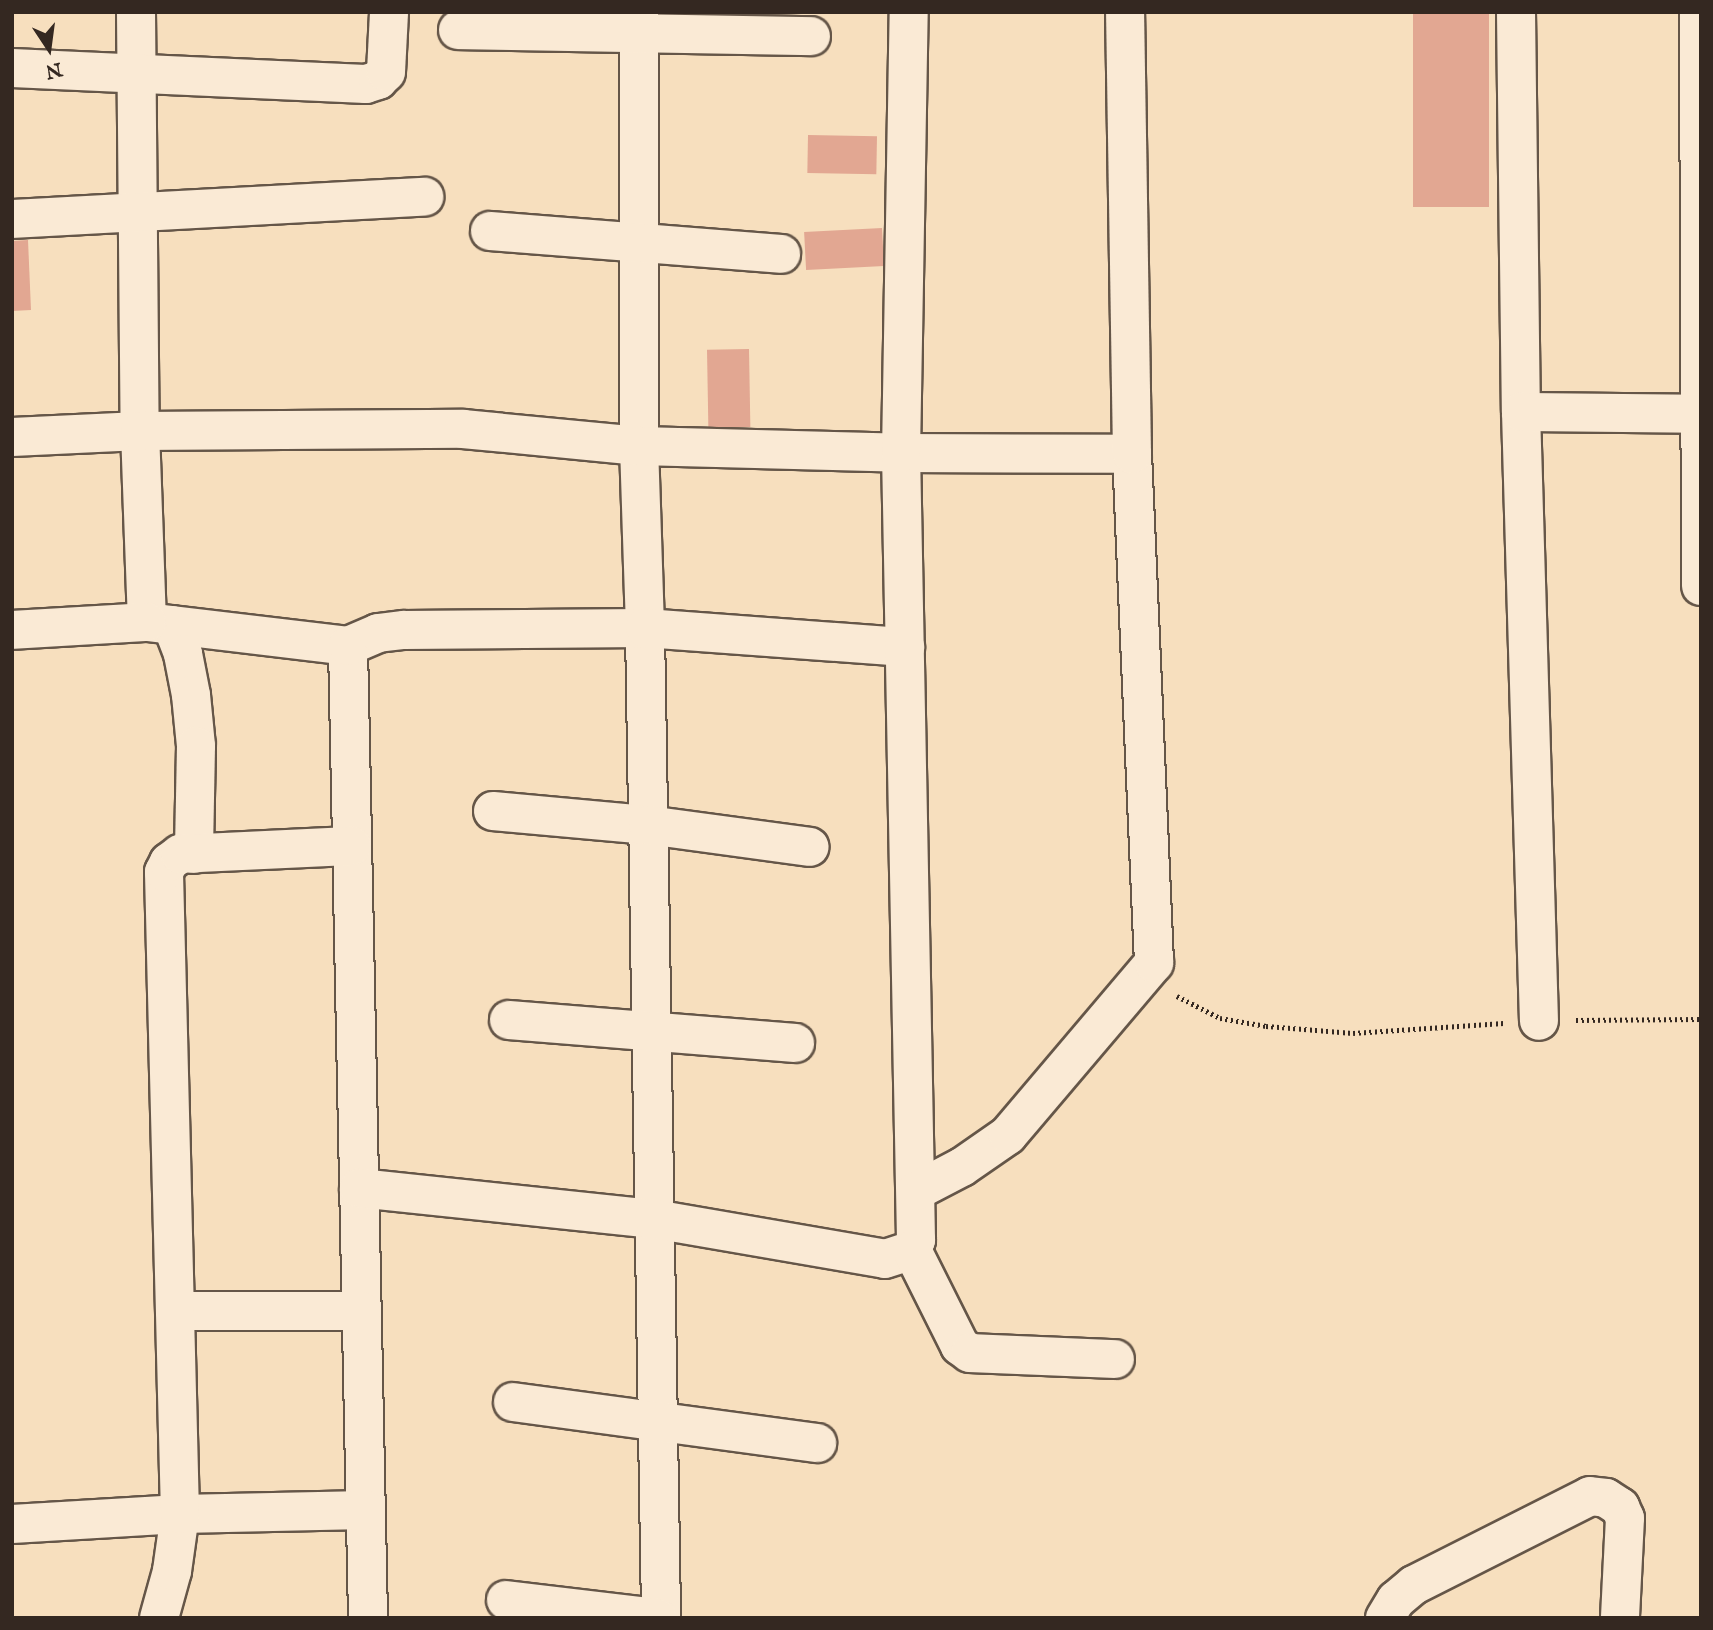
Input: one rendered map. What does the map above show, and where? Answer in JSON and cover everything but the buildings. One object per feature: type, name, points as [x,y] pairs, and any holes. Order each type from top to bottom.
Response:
[{"type":"street","points":[[136,12],[140,431],[159,623],[183,654],[191,695],[196,746],[194,854]]},
{"type":"street","points":[[12,68],[366,84],[378,80],[386,72],[388,12]]},
{"type":"street","points":[[909,12],[901,453],[916,1191],[916,1240],[912,1250],[960,1346],[970,1353],[1115,1359]]},
{"type":"street","points":[[916,1191],[962,1167],[1008,1135],[1154,963],[1132,454],[1125,12]]},
{"type":"street","points":[[1516,12],[1521,412],[1539,1021]]},
{"type":"street","points":[[1699,12],[1701,586]]},
{"type":"street","points":[[506,1600],[660,1618],[646,628],[639,446],[639,22]]},
{"type":"street","points":[[458,30],[639,22],[811,36]]},
{"type":"street","points":[[12,219],[424,197]]},
{"type":"street","points":[[490,230],[781,254]]},
{"type":"street","points":[[1521,412],[1700,414]]},
{"type":"street","points":[[12,437],[140,431],[463,429],[639,446],[901,453],[1132,454]]},
{"type":"street","points":[[12,630],[159,623],[348,646],[378,633],[404,630],[646,628],[905,647]]},
{"type":"street","points":[[348,646],[368,1618]]},
{"type":"street","points":[[493,811],[648,825],[810,848]]},
{"type":"street","points":[[159,1618],[172,1571],[180,1514],[164,872],[169,862],[180,854],[352,846]]},
{"type":"street","points":[[509,1020],[651,1034],[795,1043]]},
{"type":"street","points":[[359,1188],[654,1219],[885,1259],[912,1250]]},
{"type":"street","points":[[175,1311],[361,1311]]},
{"type":"street","points":[[513,1402],[817,1443]]},
{"type":"street","points":[[1385,1618],[1396,1600],[1414,1585],[1590,1496],[1613,1502],[1620,1507],[1625,1518],[1620,1618]]},
{"type":"street","points":[[12,1524],[180,1514],[366,1510]]},
{"type":"path","points":[[1154,963],[1167,987],[1184,1002],[1220,1018],[1266,1026],[1353,1033],[1539,1021],[1701,1019]]}]
